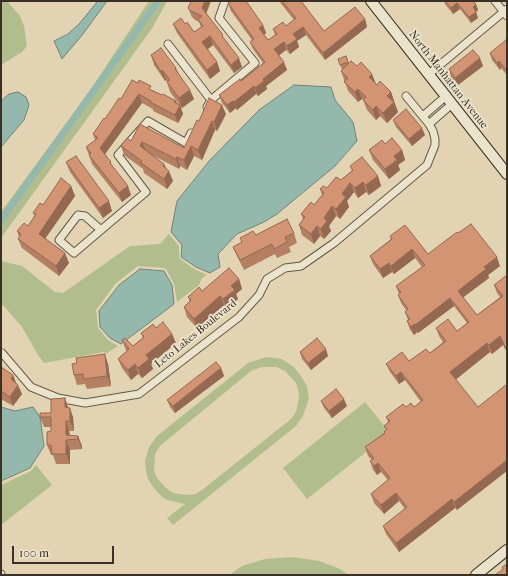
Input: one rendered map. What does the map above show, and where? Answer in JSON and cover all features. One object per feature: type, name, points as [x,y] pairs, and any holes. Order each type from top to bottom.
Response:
[{"type":"street","points":[[204,112],[211,100],[255,63],[219,18],[225,1]]},
{"type":"street","name":"North Manhattan Avenue","points":[[371,1],[507,174]]},
{"type":"street","points":[[429,74],[506,12],[495,1]]},
{"type":"street","points":[[168,44],[211,100]]},
{"type":"street","name":"Leto Lakes Boulevard","points":[[2,353],[31,387],[58,398],[85,404],[139,394],[239,317],[259,295],[267,279],[285,268],[301,266],[334,242],[427,164],[435,145],[434,135],[429,124],[406,96]]},
{"type":"street","points":[[423,116],[449,100]]},
{"type":"street","points":[[429,124],[449,100]]},
{"type":"street","points":[[101,230],[85,216],[78,215],[59,240],[74,253],[146,192],[118,155],[148,121],[186,143],[196,125]]},
{"type":"street","points":[[476,575],[507,550]]},
{"type":"green space","points":[[1,1],[7,1],[20,16],[24,26],[27,46],[22,52],[1,65]]},
{"type":"green space","points":[[149,1],[167,1],[153,27],[1,238],[1,212],[87,95]]},
{"type":"green space","points":[[169,234],[179,246],[179,258],[194,269],[207,275],[202,278],[199,285],[177,302],[174,284],[164,268],[138,266],[116,283],[96,310],[98,328],[108,340],[118,346],[107,353],[104,352],[44,363],[22,327],[4,306],[1,305],[1,261],[22,266],[55,292],[63,293],[130,246],[160,244]]},
{"type":"green space","points":[[266,357],[282,359],[294,367],[307,386],[309,398],[303,416],[296,426],[173,525],[167,518],[185,504],[167,500],[162,497],[153,487],[148,479],[145,461],[149,447],[157,436],[248,363]],"holes":[[[262,367],[276,367],[285,371],[296,383],[298,389],[299,398],[296,412],[291,419],[196,494],[187,495],[173,493],[166,488],[157,478],[154,471],[155,454],[160,446],[251,371]]]},
{"type":"green space","points":[[365,402],[390,433],[307,499],[283,468]]},
{"type":"green space","points":[[36,465],[52,485],[1,525],[1,485],[31,471]]},
{"type":"green space","points":[[292,557],[319,561],[338,568],[349,575],[229,575],[242,566],[265,559]]},
{"type":"water","points":[[98,1],[107,1],[83,34],[62,59],[54,41],[68,34],[79,24]]},
{"type":"water","points":[[294,85],[331,87],[335,100],[353,122],[357,141],[335,166],[277,214],[264,222],[237,234],[218,254],[220,267],[210,273],[196,267],[181,257],[182,245],[171,232],[177,201],[210,160],[259,110]]},
{"type":"water","points":[[18,92],[26,97],[29,105],[24,120],[1,147],[1,101],[9,94]]},
{"type":"water","points":[[140,269],[164,271],[172,285],[174,304],[121,344],[110,338],[100,327],[99,311],[119,285]]},
{"type":"water","points":[[1,407],[15,411],[33,407],[40,417],[44,446],[30,468],[1,481]]},
{"type":"building","points":[[191,1],[205,1],[202,8],[239,58],[231,65],[210,36],[202,42],[217,62],[207,70],[173,24],[181,18],[185,24],[187,22],[194,32],[203,26],[198,19],[202,16],[188,8]]},
{"type":"building","points":[[232,1],[246,1],[263,25],[259,28],[268,40],[277,34],[273,29],[283,22],[286,26],[296,18],[282,1],[301,1],[324,31],[355,7],[365,19],[323,53],[303,27],[293,34],[297,39],[287,46],[284,42],[274,49],[284,62],[263,79],[264,81],[255,88],[254,86],[234,102],[233,101],[227,105],[219,95],[240,79],[241,81],[265,62],[250,42],[254,39],[228,3]]},
{"type":"building","points":[[445,1],[473,1],[476,4],[473,7],[476,12],[469,17],[457,3],[451,8]]},
{"type":"building","points":[[506,40],[507,71],[499,61],[497,63],[490,53]]},
{"type":"building","points":[[161,48],[190,90],[179,98],[167,82],[170,80],[162,70],[161,72],[151,55]]},
{"type":"building","points":[[473,50],[480,58],[455,78],[449,69]]},
{"type":"building","points":[[346,56],[348,62],[340,65],[338,59]]},
{"type":"building","points":[[351,61],[357,66],[361,62],[372,74],[369,77],[377,85],[380,81],[391,92],[387,96],[394,102],[383,113],[376,106],[373,110],[363,100],[366,97],[358,89],[355,92],[344,82],[348,78],[341,71]]},
{"type":"building","points":[[132,80],[138,83],[139,80],[151,86],[149,89],[162,95],[163,94],[180,105],[175,115],[150,102],[151,101],[139,94],[100,148],[128,186],[119,193],[89,155],[91,153],[86,147],[98,138],[93,134],[119,98],[121,99]]},
{"type":"building","points":[[209,98],[222,105],[214,122],[212,121],[198,150],[191,146],[184,160],[177,157],[176,159],[142,142],[140,146],[164,164],[163,166],[169,171],[164,179],[141,163],[142,161],[121,146],[127,138],[131,141],[140,124],[184,148],[197,120],[199,121]]},
{"type":"building","points":[[406,109],[422,128],[409,139],[393,120]]},
{"type":"building","points":[[392,138],[402,150],[394,156],[397,160],[385,169],[369,150],[382,140],[385,144]]},
{"type":"building","points":[[76,156],[109,201],[99,208],[66,162]]},
{"type":"building","points":[[362,157],[378,176],[366,185],[363,182],[355,188],[350,183],[342,194],[346,197],[336,209],[332,206],[324,218],[327,221],[321,229],[317,226],[311,234],[299,225],[305,217],[301,214],[311,202],[314,205],[324,193],[320,189],[323,186],[327,188],[336,177],[341,180],[353,170],[350,166]]},
{"type":"building","points":[[61,178],[71,186],[39,234],[65,253],[56,266],[18,239],[21,234],[17,231],[24,223],[28,226],[36,214],[33,213],[40,203],[43,205]]},
{"type":"building","points":[[287,219],[294,233],[285,237],[287,242],[274,249],[272,244],[240,260],[233,247],[242,242],[240,238],[253,231],[256,235]]},
{"type":"building","points":[[471,224],[497,257],[484,267],[486,269],[458,291],[477,315],[503,296],[494,285],[507,275],[507,348],[506,349],[500,336],[489,345],[487,343],[450,372],[478,407],[507,384],[507,460],[454,502],[452,499],[396,543],[383,526],[407,507],[396,493],[381,505],[371,494],[390,478],[378,463],[374,466],[370,461],[374,458],[365,447],[385,433],[384,432],[387,429],[384,426],[390,421],[386,417],[403,404],[406,407],[411,403],[414,407],[423,400],[401,372],[396,376],[386,364],[402,352],[409,361],[426,349],[430,353],[446,341],[436,328],[448,319],[457,331],[469,322],[450,298],[411,327],[407,321],[410,319],[405,312],[408,309],[398,295],[401,292],[396,286],[425,265],[412,249],[391,266],[389,263],[380,269],[370,256],[392,239],[390,236],[405,225],[428,254],[457,232],[458,233]]},
{"type":"building","points":[[229,268],[239,279],[231,286],[235,290],[223,299],[220,296],[194,319],[184,307],[191,300],[188,297],[199,287],[202,291]]},
{"type":"building","points":[[163,322],[172,334],[146,355],[149,359],[138,368],[135,364],[128,370],[118,359],[129,349],[122,340],[125,338],[133,346],[144,337],[141,333],[153,324],[156,328]]},
{"type":"building","points":[[317,338],[326,349],[308,363],[300,352]]},
{"type":"building","points":[[105,354],[107,376],[84,379],[83,374],[74,375],[72,364],[77,363],[76,358]]},
{"type":"building","points":[[216,362],[221,368],[173,406],[167,400]]},
{"type":"building","points":[[1,367],[13,375],[11,379],[18,385],[10,397],[1,391]]},
{"type":"building","points":[[336,389],[344,399],[329,411],[321,401]]},
{"type":"building","points":[[65,398],[65,407],[70,408],[70,421],[66,421],[66,435],[78,436],[78,439],[66,440],[66,454],[52,454],[51,445],[47,445],[47,432],[51,431],[51,417],[40,417],[40,413],[51,413],[51,399]]},
{"type":"building","points":[[507,564],[507,575],[495,575],[503,569],[502,567]]},
{"type":"waterway","points":[[1,220],[158,1]]}]
